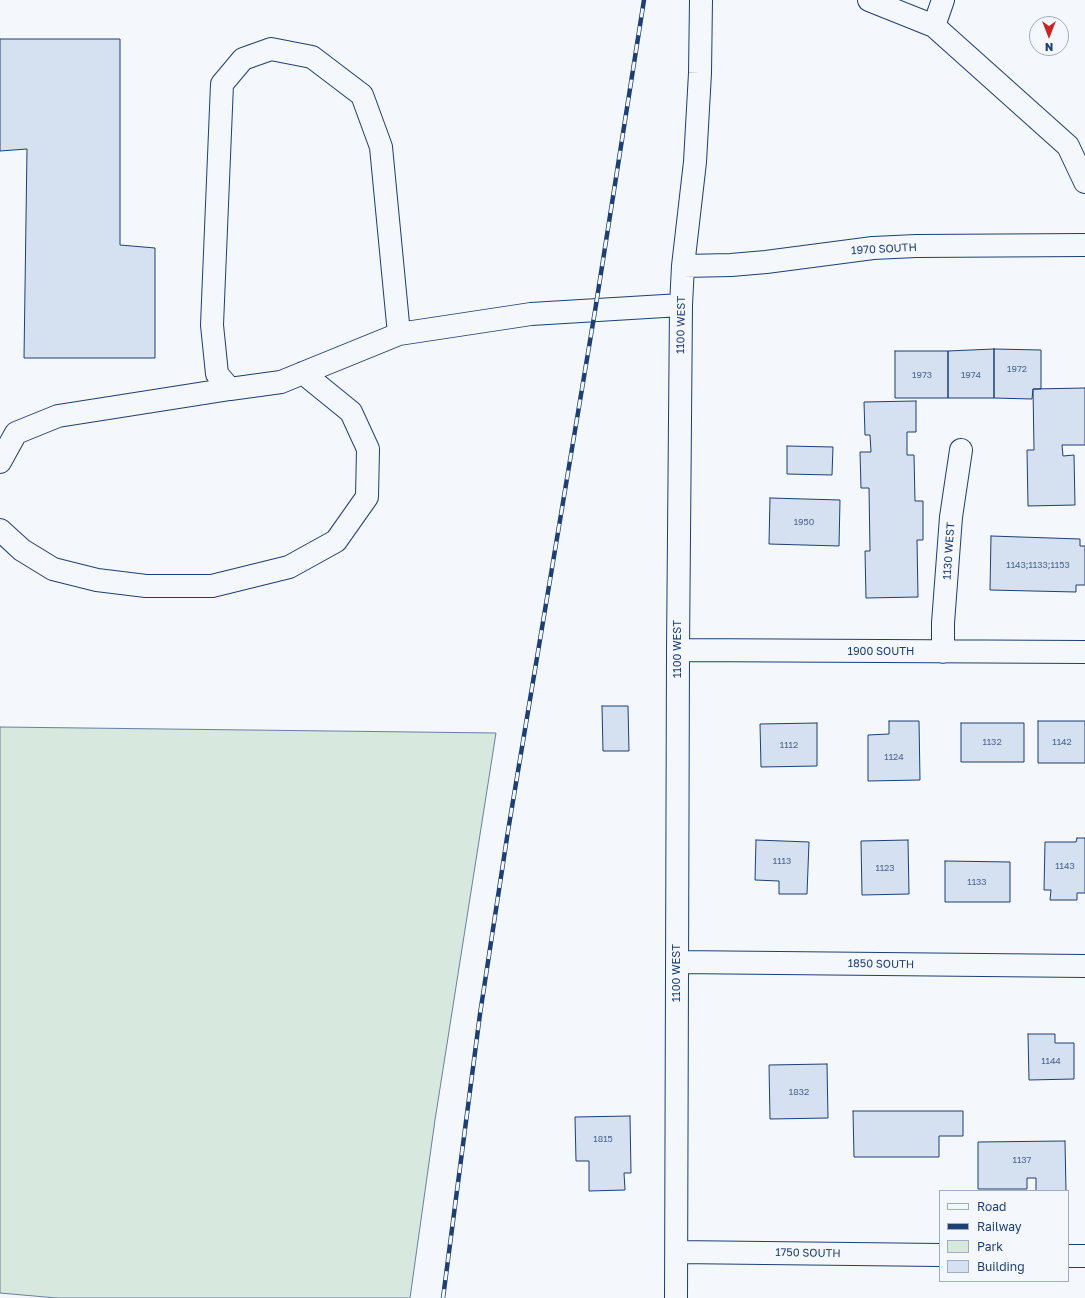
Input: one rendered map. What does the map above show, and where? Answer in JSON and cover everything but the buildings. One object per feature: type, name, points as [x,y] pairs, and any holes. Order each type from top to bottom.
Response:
[{"type":"street","name":"1100 WEST","points":[[676,1298],[678,650],[681,305],[683,266],[695,162],[700,74],[701,0]]},
{"type":"street","points":[[869,0],[934,26],[1077,146],[1085,182]]},
{"type":"street","points":[[934,26],[944,0]]},
{"type":"street","points":[[230,389],[217,374],[212,326],[222,84],[243,59],[271,49],[312,57],[362,95],[381,147],[399,334]]},
{"type":"street","name":"1970 SOUTH","points":[[683,266],[731,265],[766,262],[873,248],[916,246],[1085,245]]},
{"type":"street","points":[[0,462],[16,433],[58,416],[281,382],[399,334],[531,314],[681,305]]},
{"type":"street","points":[[0,530],[22,550],[53,569],[97,580],[138,586],[212,586],[289,567],[336,541],[367,497],[368,450],[351,412],[302,373]]},
{"type":"street","name":"1130 WEST","points":[[943,652],[943,623],[952,517],[961,450]]},
{"type":"street","name":"1900 SOUTH","points":[[678,650],[1085,652]]},
{"type":"street","name":"1850 SOUTH","points":[[677,962],[1085,966]]},
{"type":"street","name":"1750 SOUTH","points":[[677,1252],[939,1254]]},
{"type":"street","points":[[1069,1256],[1085,1256]]},
{"type":"green space","points":[[0,727],[496,733],[435,1120],[410,1298],[57,1298],[0,1293]]},
{"type":"railway","points":[[443,1298],[480,1014],[508,831],[595,311],[644,0]]}]
